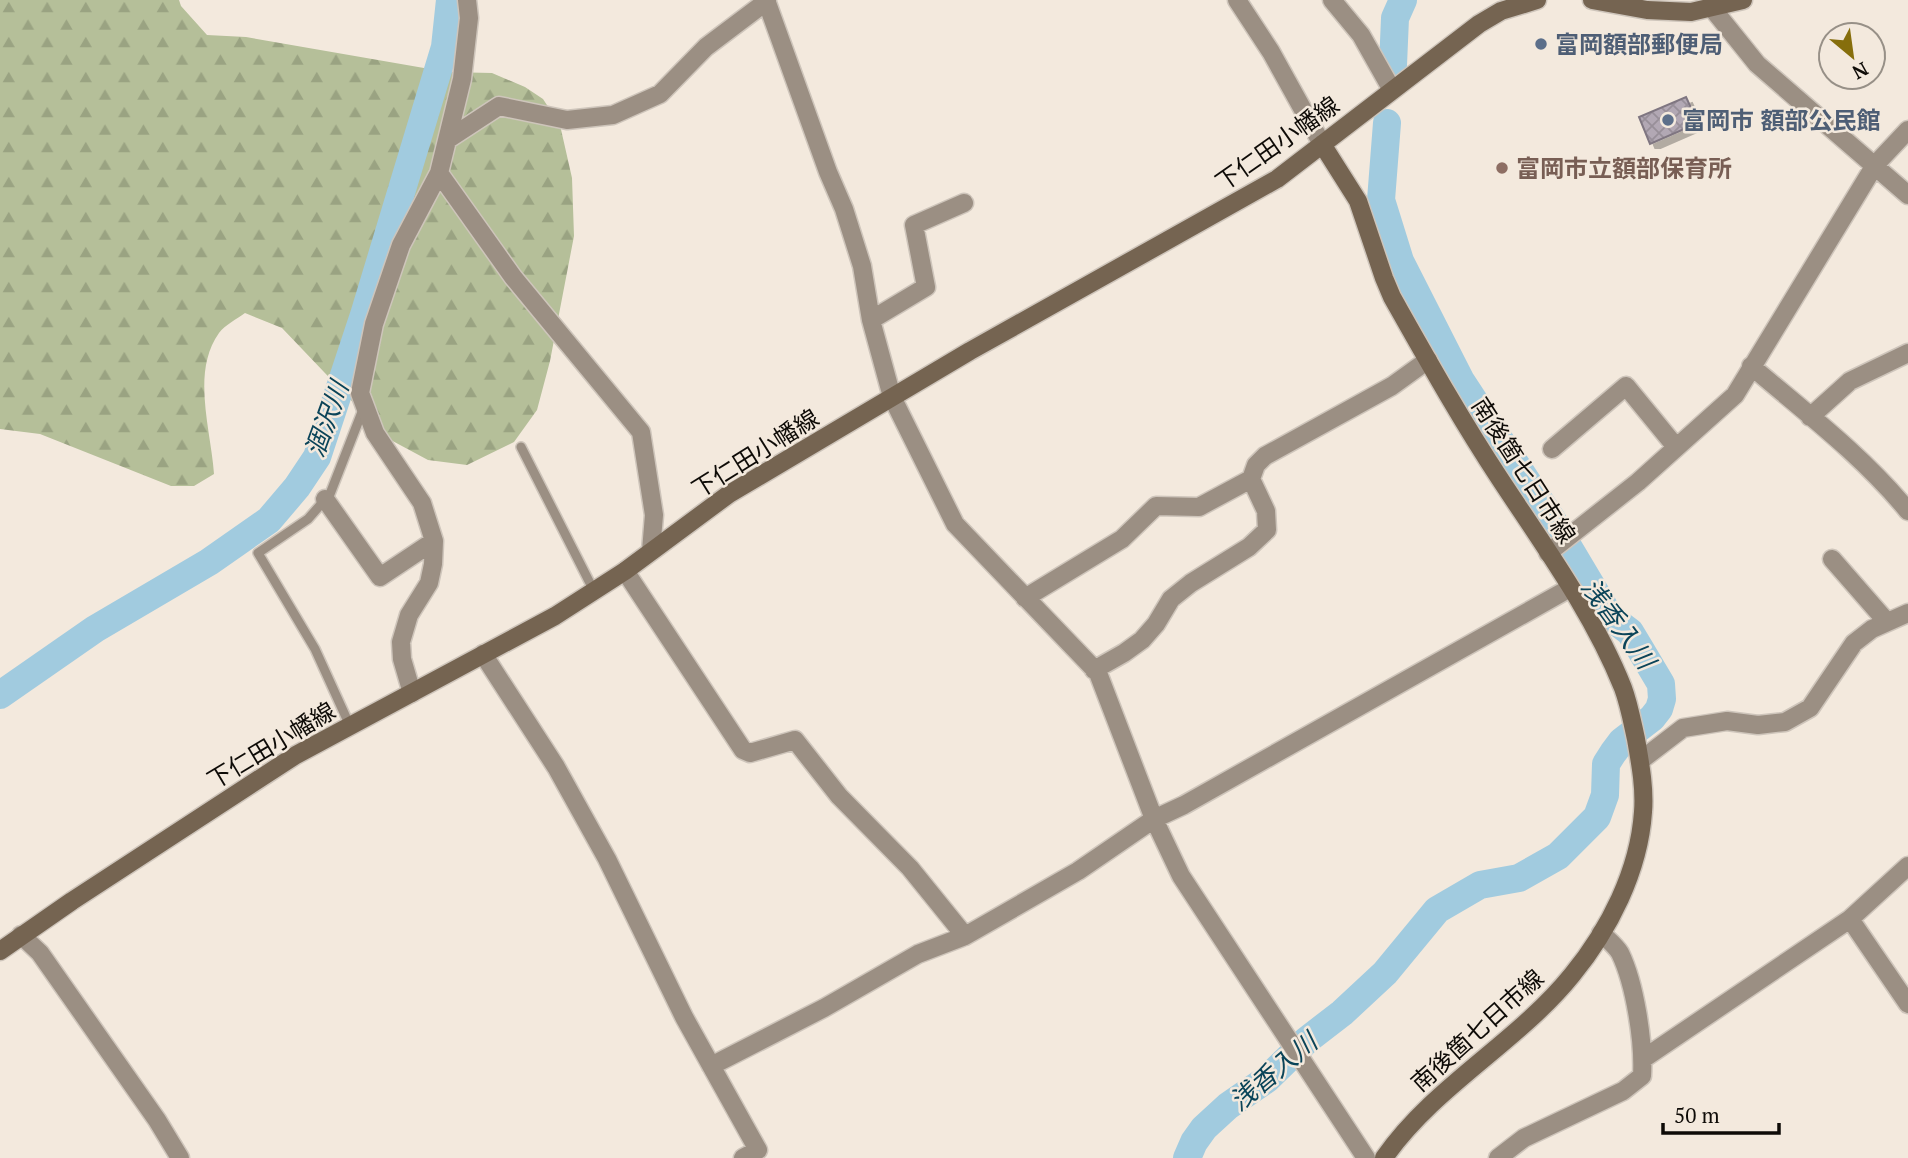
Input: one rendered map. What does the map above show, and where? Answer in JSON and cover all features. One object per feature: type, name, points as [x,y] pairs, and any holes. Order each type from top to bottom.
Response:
[{"type":"main road","name":"下仁田小幡線","points":[[0,951],[296,755],[555,615],[625,571],[729,494],[970,351],[1278,179],[1479,24],[1501,11],[1537,0]]},
{"type":"main road","points":[[1592,0],[1647,10],[1690,12],[1743,0]]},
{"type":"main road","name":"南後箇七日市線","points":[[1322,144],[1359,201],[1384,278],[1458,415],[1561,542],[1570,588],[1623,689],[1639,755],[1643,811],[1625,886],[1601,933],[1573,974],[1540,1010],[1402,1131],[1384,1158]]},
{"type":"street","points":[[412,693],[402,659],[401,642],[409,615],[429,583],[434,541],[422,503],[375,433],[360,393],[374,324],[401,245],[439,173],[462,79],[469,18],[467,0]]},
{"type":"street","points":[[447,140],[499,106],[567,120],[613,115],[660,94],[706,47],[767,0],[862,266],[871,320],[892,397],[955,524],[1098,673],[1154,819],[1181,876],[1366,1158]]},
{"type":"street","points":[[1237,0],[1271,52],[1322,144]]},
{"type":"street","points":[[1332,0],[1361,36],[1392,90]]},
{"type":"street","points":[[1712,8],[1757,64],[1908,194]]},
{"type":"street","points":[[1561,542],[1735,395],[1875,165],[1908,130]]},
{"type":"street","points":[[439,173],[513,277],[640,432],[654,515],[652,551]]},
{"type":"street","points":[[871,320],[926,287],[914,225],[964,203]]},
{"type":"street","points":[[1810,417],[1850,381],[1908,353]]},
{"type":"street","points":[[1025,598],[1122,539],[1156,506],[1199,507],[1251,479],[1256,465],[1265,456],[1392,386],[1428,360]]},
{"type":"street","points":[[1751,366],[1885,484],[1908,511]]},
{"type":"street","points":[[1552,449],[1626,386],[1676,447]]},
{"type":"street","points":[[1094,670],[1142,640],[1156,624],[1171,599],[1191,583],[1249,547],[1267,530],[1266,512],[1251,479]]},
{"type":"street","points":[[325,499],[380,578],[434,541]]},
{"type":"street","points":[[1832,559],[1887,622]]},
{"type":"street","points":[[625,571],[743,750],[750,753],[795,740],[839,796],[894,849],[965,936]]},
{"type":"street","points":[[711,1066],[824,1008],[918,954],[965,936],[1078,871],[1154,819],[1184,805],[1570,588]]},
{"type":"street","points":[[1639,755],[1683,727],[1727,721],[1758,725],[1785,722],[1810,708],[1854,643],[1872,629],[1908,613]]},
{"type":"street","points":[[483,654],[556,767],[711,1066],[758,1150],[743,1158]]},
{"type":"street","points":[[1643,1059],[1850,919],[1908,866]]},
{"type":"street","points":[[1850,919],[1908,1004]]},
{"type":"street","points":[[1498,1158],[1524,1138],[1623,1091],[1642,1076],[1643,1059],[1638,1018],[1627,974],[1619,952],[1601,933]]},
{"type":"street","points":[[21,935],[40,953],[157,1120],[180,1158]]},
{"type":"lane","points":[[350,726],[316,649],[258,553],[308,519],[330,494],[365,405]]},
{"type":"lane","points":[[521,447],[594,591]]},
{"type":"green space","points":[[0,0],[179,0],[181,6],[207,35],[246,37],[447,72],[492,73],[525,87],[543,99],[560,125],[572,178],[574,236],[550,361],[537,410],[514,442],[467,465],[428,460],[387,438],[282,328],[245,313],[219,333],[211,348],[204,383],[214,474],[194,486],[171,486],[40,434],[0,429]]},
{"type":"building","name":"富岡市 額部公民館","points":[[1686,97],[1698,123],[1650,144],[1639,117]]},
{"type":"waterway","name":"涸沢川","points":[[0,695],[95,629],[209,562],[269,520],[297,487],[317,457],[364,315],[445,47],[450,0]]},
{"type":"waterway","name":"浅香入川","points":[[1393,65],[1395,18],[1403,0]]},
{"type":"waterway","name":"浅香入川","points":[[1187,1158],[1204,1128],[1228,1106],[1267,1079],[1307,1040],[1342,1013],[1385,973],[1437,910],[1480,885],[1519,878],[1558,856],[1597,817],[1605,795],[1606,764],[1613,753],[1622,741],[1652,718],[1662,699],[1661,684],[1630,632],[1610,617],[1551,518],[1461,381],[1400,261],[1381,200],[1387,123]]},
{"type":"place","name":"富岡額部郵便局","points":[[1541,44]]},
{"type":"place","name":"富岡市 額部公民館","points":[[1668,120]]},
{"type":"place","name":"富岡市立額部保育所","points":[[1502,168]]}]
